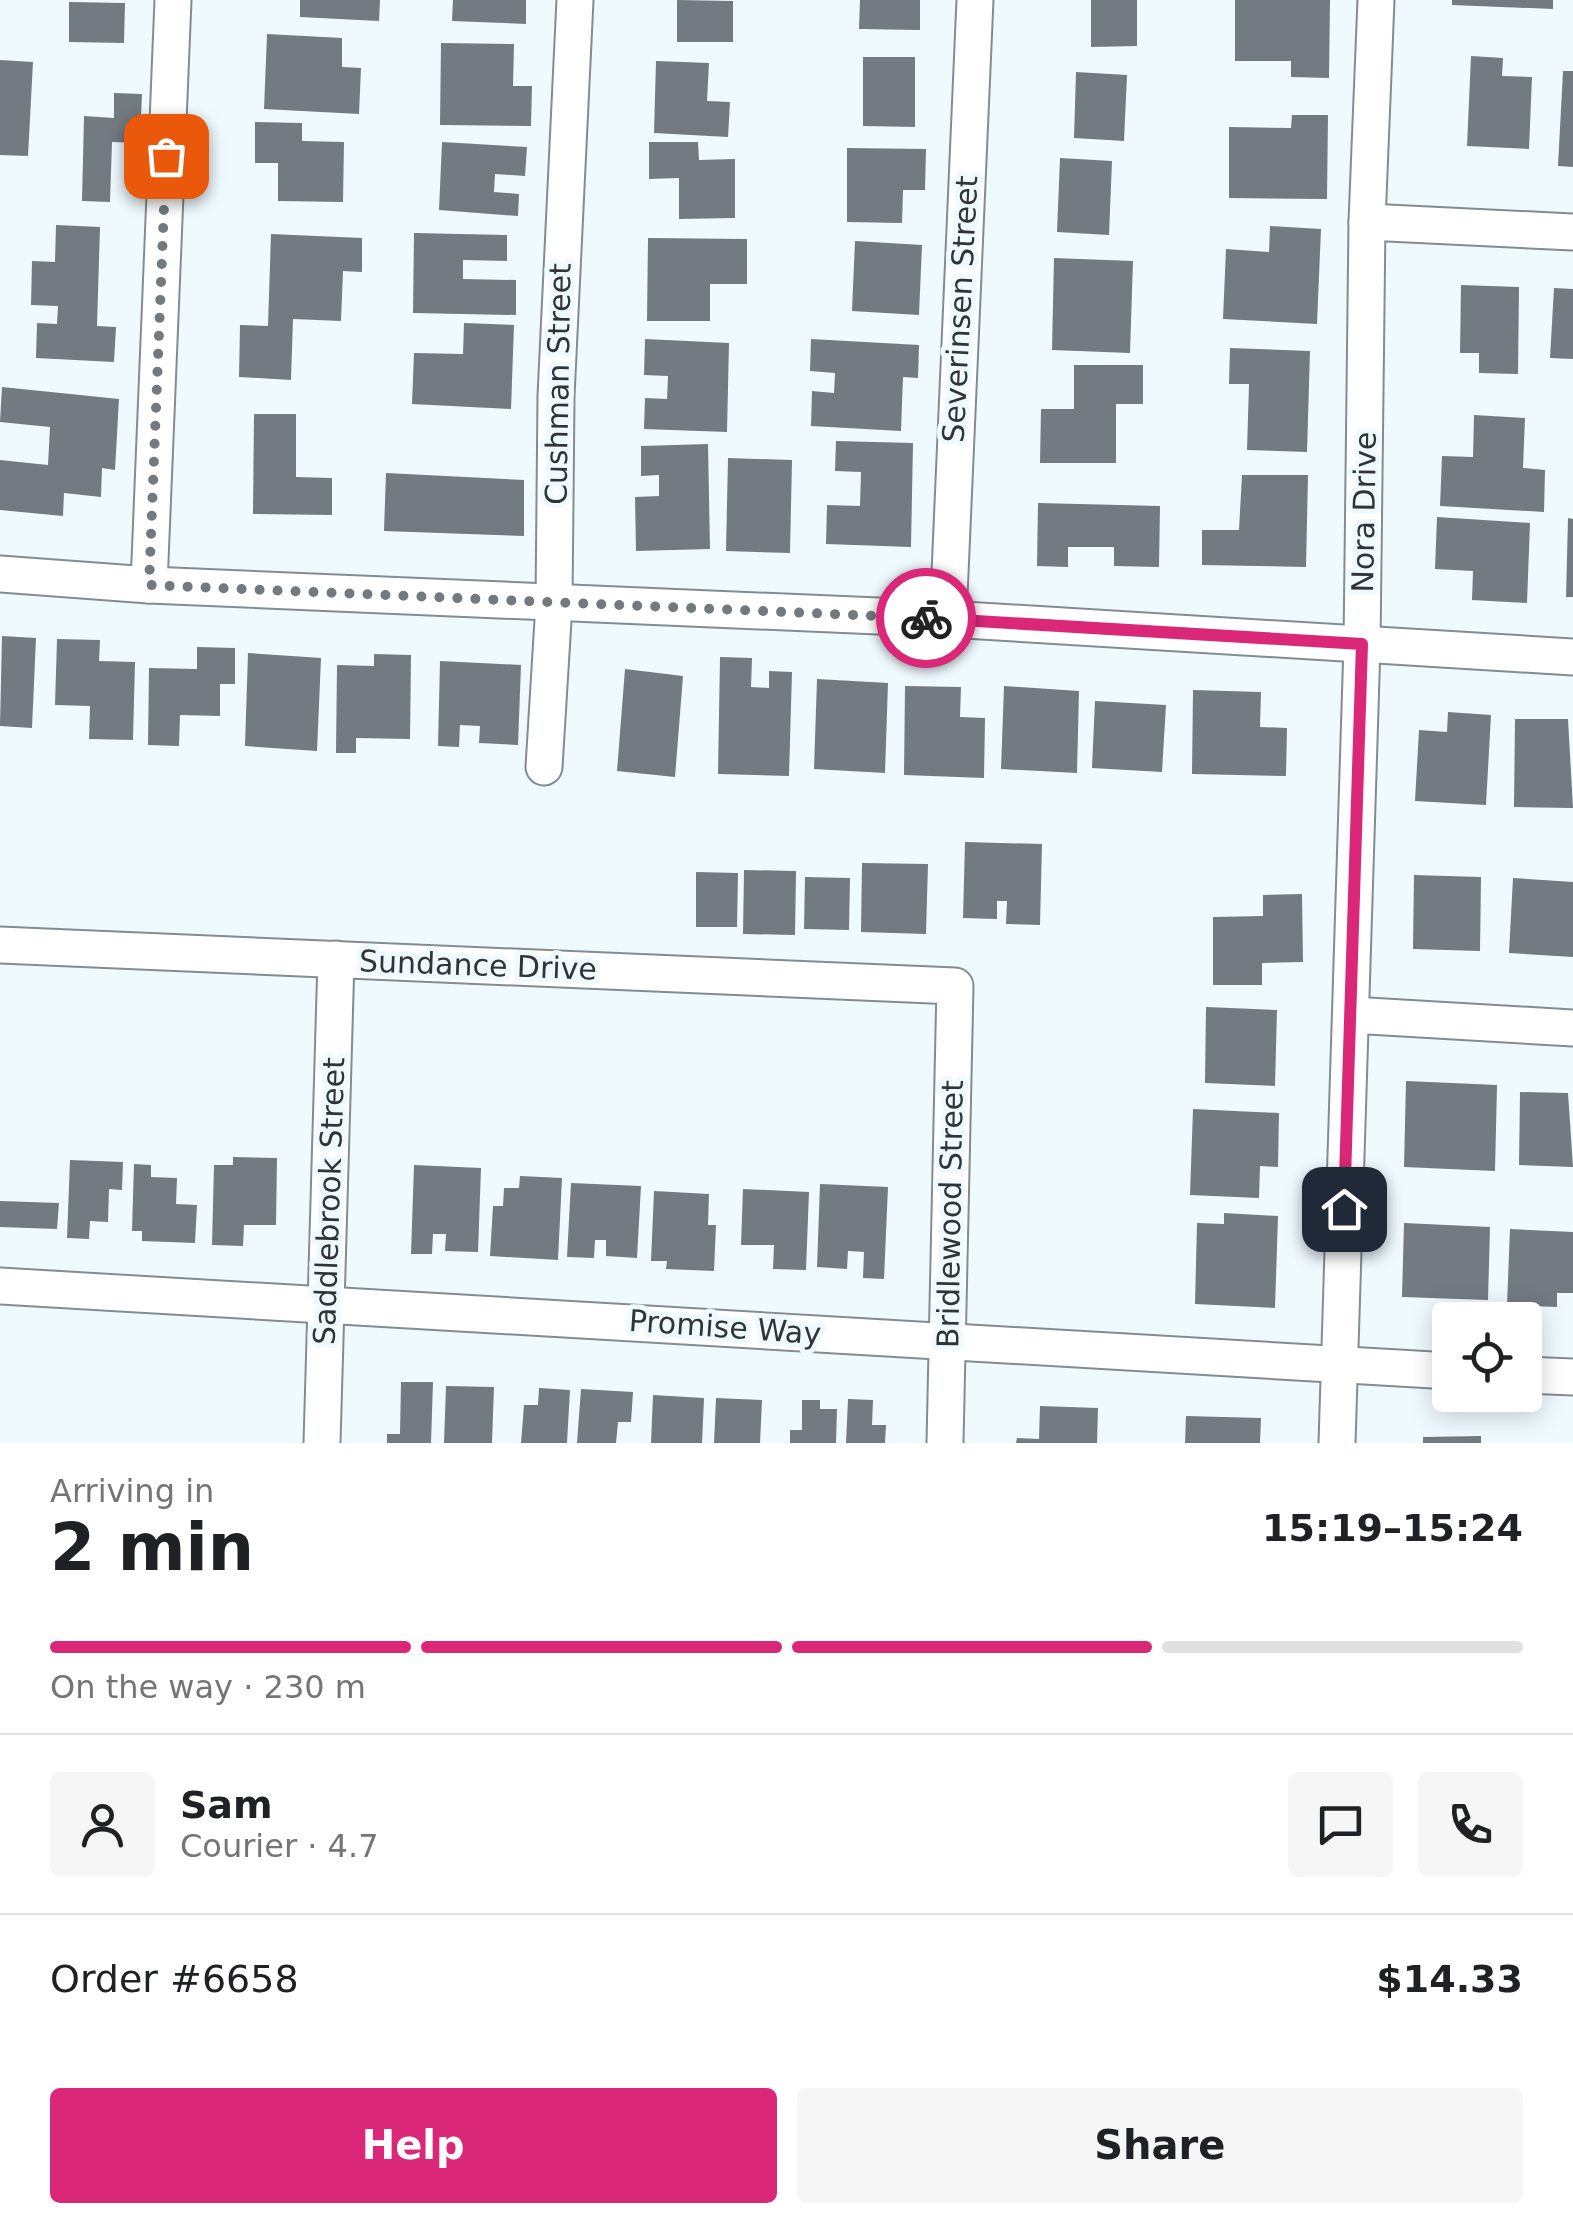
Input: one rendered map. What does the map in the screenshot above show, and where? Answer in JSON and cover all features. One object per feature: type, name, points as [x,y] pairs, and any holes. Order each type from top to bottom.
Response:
[{"type":"street","points":[[149,585],[172,0]]},
{"type":"street","name":"Cushman Street","points":[[544,767],[554,604],[556,396],[575,0]]},
{"type":"street","name":"Severinsen Street","points":[[948,619],[975,0]]},
{"type":"street","name":"Nora Drive","points":[[1337,1443],[1362,644],[1368,222],[1376,0]]},
{"type":"street","points":[[1368,222],[1573,232]]},
{"type":"street","points":[[0,574],[149,585],[948,619],[1573,657]]},
{"type":"street","name":"Sundance Drive","points":[[0,945],[955,986]]},
{"type":"street","name":"Saddlebrook Street","points":[[322,1443],[336,959]]},
{"type":"street","name":"Bridlewood Street","points":[[945,1443],[955,986]]},
{"type":"street","points":[[1351,1015],[1573,1028]]},
{"type":"street","name":"Promise Way","points":[[0,1286],[1432,1369]]},
{"type":"street","points":[[1542,1375],[1573,1377]]},
{"type":"building","points":[[300,0],[380,0],[379,21],[300,17]]},
{"type":"building","points":[[453,0],[526,0],[526,24],[452,21]]},
{"type":"building","points":[[677,0],[733,1],[733,42],[677,42]]},
{"type":"building","points":[[860,0],[920,0],[920,30],[859,29]]},
{"type":"building","points":[[1091,0],[1137,0],[1137,46],[1091,47]]},
{"type":"building","points":[[1235,0],[1330,0],[1329,78],[1291,77],[1291,61],[1235,61]]},
{"type":"building","points":[[1452,0],[1553,0],[1553,9],[1452,5]]},
{"type":"building","points":[[69,2],[125,3],[124,43],[69,42]]},
{"type":"building","points":[[267,34],[342,38],[342,67],[361,68],[359,114],[264,109]]},
{"type":"building","points":[[441,43],[514,44],[513,86],[532,86],[531,126],[440,125]]},
{"type":"building","points":[[1471,56],[1503,58],[1502,76],[1532,77],[1529,149],[1467,146]]},
{"type":"building","points":[[863,57],[915,57],[915,127],[863,126]]},
{"type":"building","points":[[0,60],[33,62],[28,156],[0,155]]},
{"type":"building","points":[[656,61],[709,63],[707,101],[730,102],[728,137],[654,133]]},
{"type":"building","points":[[1563,71],[1573,71],[1573,167],[1558,166]]},
{"type":"building","points":[[1076,72],[1127,75],[1124,141],[1074,138]]},
{"type":"building","points":[[114,93],[142,94],[140,143],[112,142],[110,202],[82,201],[84,116],[114,118]]},
{"type":"building","points":[[1292,115],[1328,115],[1327,199],[1229,198],[1229,127],[1291,128]]},
{"type":"building","points":[[255,122],[302,123],[302,141],[344,142],[343,202],[278,201],[278,163],[255,163]]},
{"type":"building","points":[[442,142],[527,147],[525,176],[495,174],[494,192],[519,194],[518,216],[439,210]]},
{"type":"building","points":[[649,142],[698,142],[699,160],[735,159],[735,218],[679,219],[679,178],[649,179]]},
{"type":"building","points":[[847,148],[926,149],[925,190],[903,190],[902,223],[847,222]]},
{"type":"building","points":[[1060,158],[1112,161],[1109,235],[1057,232]]},
{"type":"building","points":[[56,225],[100,227],[97,326],[116,327],[114,362],[36,358],[37,323],[57,324],[58,306],[31,305],[32,261],[55,262]]},
{"type":"building","points":[[1270,226],[1321,229],[1317,324],[1223,319],[1226,249],[1269,252]]},
{"type":"building","points":[[414,233],[507,235],[507,261],[463,260],[463,279],[516,280],[516,315],[413,313]]},
{"type":"building","points":[[271,234],[362,238],[362,272],[343,271],[341,321],[293,319],[291,380],[239,377],[240,325],[268,326]]},
{"type":"building","points":[[648,238],[747,239],[747,284],[710,284],[710,321],[647,321]]},
{"type":"building","points":[[855,241],[922,245],[919,315],[852,311]]},
{"type":"building","points":[[1054,258],[1133,261],[1130,353],[1052,350]]},
{"type":"building","points":[[1461,285],[1519,287],[1518,374],[1479,373],[1479,353],[1460,353]]},
{"type":"building","points":[[1554,288],[1573,289],[1573,359],[1550,358]]},
{"type":"building","points":[[464,323],[514,325],[511,409],[412,404],[414,353],[463,354]]},
{"type":"building","points":[[645,339],[729,343],[727,432],[644,429],[645,398],[667,399],[668,376],[644,375]]},
{"type":"building","points":[[811,339],[919,345],[918,378],[903,377],[901,431],[811,426],[812,391],[834,393],[835,373],[810,371]]},
{"type":"building","points":[[1230,348],[1310,351],[1307,452],[1247,450],[1249,384],[1229,384]]},
{"type":"building","points":[[1074,365],[1143,365],[1143,404],[1116,404],[1116,463],[1040,463],[1041,409],[1074,409]]},
{"type":"building","points":[[2,387],[119,399],[115,470],[102,468],[101,497],[64,493],[63,516],[0,510],[0,460],[48,465],[50,427],[0,422]]},
{"type":"building","points":[[254,414],[296,414],[296,477],[332,478],[332,515],[253,514]]},
{"type":"building","points":[[1474,415],[1525,418],[1523,468],[1545,470],[1544,512],[1440,506],[1442,456],[1473,457]]},
{"type":"building","points":[[836,441],[913,443],[911,547],[826,544],[827,505],[860,506],[861,472],[835,471]]},
{"type":"building","points":[[708,444],[710,549],[636,551],[635,497],[659,496],[659,475],[641,476],[641,446]]},
{"type":"building","points":[[728,458],[792,460],[790,553],[726,551]]},
{"type":"building","points":[[386,473],[524,480],[524,536],[384,531]]},
{"type":"building","points":[[1242,475],[1308,475],[1306,567],[1202,565],[1202,530],[1239,530]]},
{"type":"building","points":[[1038,503],[1160,506],[1159,567],[1114,566],[1114,547],[1068,547],[1068,567],[1037,566]]},
{"type":"building","points":[[1437,517],[1530,523],[1527,603],[1472,600],[1473,571],[1435,569]]},
{"type":"building","points":[[1568,518],[1573,519],[1573,597],[1566,597]]},
{"type":"building","points":[[2,636],[36,638],[32,728],[0,726]]},
{"type":"building","points":[[57,639],[100,640],[99,661],[135,662],[133,740],[89,739],[90,706],[55,705]]},
{"type":"building","points":[[197,647],[235,648],[235,684],[220,684],[220,716],[180,715],[179,746],[148,745],[149,668],[197,669]]},
{"type":"building","points":[[248,653],[321,658],[317,751],[245,746]]},
{"type":"building","points":[[374,654],[411,655],[410,739],[356,738],[356,753],[336,753],[337,665],[374,666]]},
{"type":"building","points":[[720,657],[752,658],[751,687],[769,688],[769,671],[792,672],[789,776],[718,774]]},
{"type":"building","points":[[440,661],[521,665],[518,745],[479,743],[480,726],[460,725],[459,747],[438,746]]},
{"type":"building","points":[[625,669],[683,676],[675,777],[617,771]]},
{"type":"building","points":[[817,679],[888,683],[885,773],[814,769]]},
{"type":"building","points":[[905,686],[961,687],[960,717],[985,718],[984,778],[904,775]]},
{"type":"building","points":[[1004,686],[1079,691],[1077,773],[1001,769]]},
{"type":"building","points":[[1193,690],[1261,692],[1260,727],[1287,728],[1286,776],[1192,774]]},
{"type":"building","points":[[1095,701],[1166,705],[1162,772],[1092,768]]},
{"type":"building","points":[[1448,712],[1491,715],[1486,805],[1415,801],[1419,730],[1447,732]]},
{"type":"building","points":[[1515,719],[1568,719],[1573,808],[1514,807]]},
{"type":"building","points":[[965,842],[1042,844],[1040,925],[1006,924],[1007,901],[997,901],[997,919],[963,918]]},
{"type":"building","points":[[862,863],[928,864],[926,934],[861,932]]},
{"type":"building","points":[[744,870],[796,871],[795,935],[743,934]]},
{"type":"building","points":[[696,872],[738,873],[737,927],[696,927]]},
{"type":"building","points":[[1414,875],[1481,877],[1480,951],[1413,949]]},
{"type":"building","points":[[805,877],[850,878],[849,930],[804,929]]},
{"type":"building","points":[[1513,878],[1573,882],[1573,957],[1509,953]]},
{"type":"building","points":[[1302,894],[1303,962],[1262,963],[1262,985],[1213,985],[1213,917],[1263,916],[1263,895]]},
{"type":"building","points":[[1206,1007],[1277,1010],[1275,1086],[1205,1083]]},
{"type":"building","points":[[1406,1081],[1497,1085],[1495,1171],[1404,1167]]},
{"type":"building","points":[[1520,1092],[1568,1093],[1573,1167],[1519,1165]]},
{"type":"building","points":[[1193,1109],[1279,1113],[1278,1167],[1260,1166],[1259,1198],[1190,1195]]},
{"type":"building","points":[[233,1157],[277,1158],[276,1225],[244,1225],[243,1246],[212,1245],[214,1165],[233,1165]]},
{"type":"building","points":[[70,1160],[123,1162],[122,1190],[109,1189],[108,1222],[90,1221],[89,1239],[67,1238]]},
{"type":"building","points":[[134,1164],[151,1165],[151,1177],[177,1178],[176,1204],[197,1205],[195,1243],[142,1241],[142,1231],[132,1231]]},
{"type":"building","points":[[414,1165],[481,1168],[478,1252],[445,1251],[446,1234],[433,1234],[432,1254],[411,1254]]},
{"type":"building","points":[[520,1176],[562,1178],[558,1260],[490,1256],[493,1206],[503,1206],[504,1188],[519,1188]]},
{"type":"building","points":[[571,1183],[641,1186],[637,1258],[606,1256],[606,1240],[595,1240],[594,1258],[567,1257]]},
{"type":"building","points":[[820,1184],[888,1187],[884,1279],[863,1278],[864,1252],[848,1251],[847,1269],[817,1267]]},
{"type":"building","points":[[743,1189],[809,1192],[806,1270],[773,1269],[774,1245],[741,1245]]},
{"type":"building","points":[[654,1191],[709,1194],[708,1225],[716,1225],[714,1271],[666,1269],[667,1261],[651,1261]]},
{"type":"building","points":[[0,1201],[59,1203],[57,1229],[0,1227]]},
{"type":"building","points":[[1224,1213],[1278,1216],[1275,1308],[1195,1304],[1197,1223],[1224,1224]]},
{"type":"building","points":[[1404,1223],[1490,1227],[1488,1300],[1402,1297]]},
{"type":"building","points":[[1510,1229],[1573,1232],[1573,1293],[1557,1293],[1557,1307],[1542,1306],[1542,1302],[1507,1302]]},
{"type":"building","points":[[401,1382],[433,1382],[431,1443],[387,1443],[387,1434],[400,1434]]},
{"type":"building","points":[[446,1386],[494,1387],[492,1443],[444,1443]]},
{"type":"building","points":[[539,1388],[570,1390],[567,1443],[521,1443],[524,1405],[538,1405]]},
{"type":"building","points":[[581,1389],[633,1392],[631,1422],[618,1422],[616,1443],[577,1443]]},
{"type":"building","points":[[653,1395],[704,1398],[702,1443],[651,1443]]},
{"type":"building","points":[[716,1398],[762,1400],[760,1443],[714,1443]]},
{"type":"building","points":[[848,1399],[873,1400],[872,1425],[886,1425],[885,1443],[846,1443]]},
{"type":"building","points":[[802,1400],[820,1400],[820,1409],[837,1409],[836,1443],[790,1443],[790,1430],[802,1430]]},
{"type":"building","points":[[1040,1406],[1098,1408],[1097,1443],[1016,1443],[1017,1438],[1039,1439]]},
{"type":"building","points":[[1186,1416],[1261,1418],[1260,1443],[1185,1443]]},
{"type":"building","points":[[1481,1436],[1481,1443],[1423,1443],[1423,1437]]},
{"type":"way so far","points":[[166,156],[149,585],[926,618]]},
{"type":"route","points":[[926,618],[1362,644],[1344,1209]]}]
